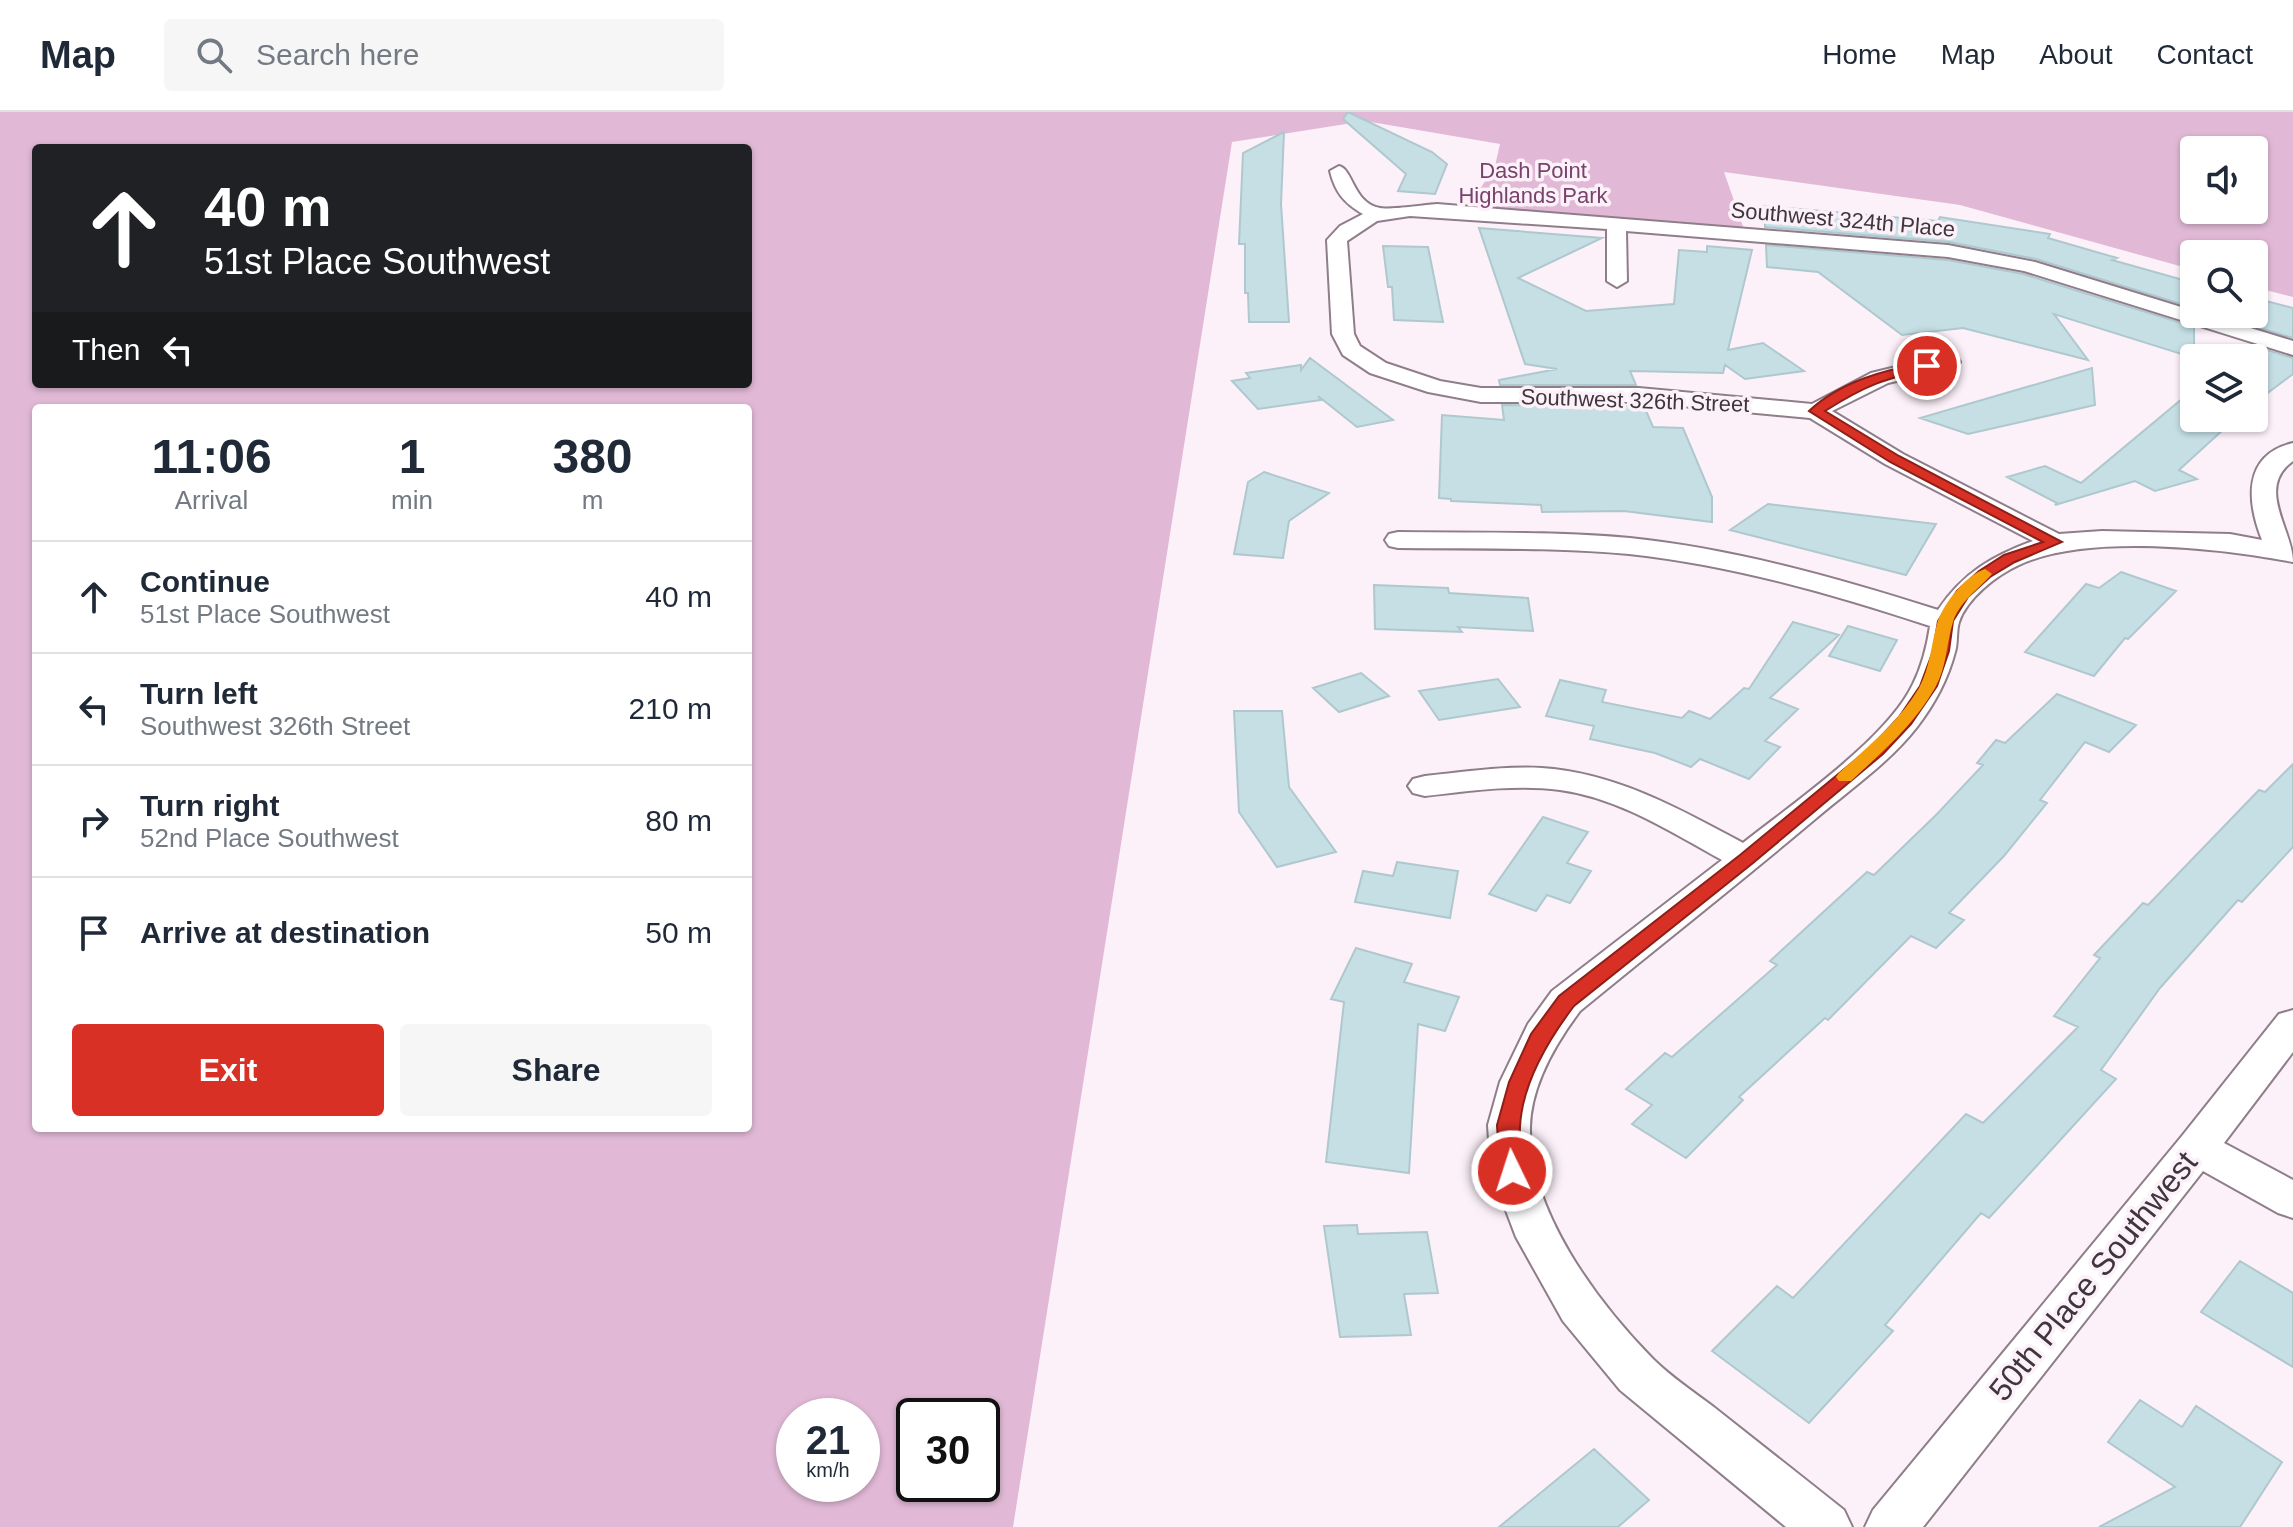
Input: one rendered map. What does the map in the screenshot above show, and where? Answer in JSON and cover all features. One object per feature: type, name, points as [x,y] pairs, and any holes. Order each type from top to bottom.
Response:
[{"type":"street","points":[[1339,171],[1343,189],[1349,197],[1377,214]]},
{"type":"street","name":"Southwest 324th Place","points":[[1377,214],[1437,210],[1980,255],[2028,266],[2293,348]]},
{"type":"street","name":"Southwest 326th Street","points":[[1377,214],[1343,233],[1337,240],[1335,250],[1343,334],[1351,350],[1378,368],[1436,387],[1481,395],[1639,395],[1816,411],[1894,459],[2055,542]]},
{"type":"street","points":[[1616,224],[1617,281]]},
{"type":"street","points":[[1816,411],[1842,392],[1875,378],[1905,369],[1949,362]]},
{"type":"street","points":[[2287,553],[2264,511],[2263,489],[2272,465],[2293,450]]},
{"type":"street","points":[[1826,1527],[1637,1375],[1579,1307],[1538,1237],[1512,1171],[1509,1125],[1520,1082],[1542,1034],[1566,1001],[1746,859],[1877,750],[1905,721],[1928,686],[1941,651],[1945,621],[1962,595],[1984,574],[2009,559],[2055,542],[2102,539],[2230,542],[2287,553]]},
{"type":"street","points":[[1398,540],[1659,550],[1742,564],[1816,582],[1945,621]]},
{"type":"street","points":[[1425,786],[1501,779],[1560,780],[1602,789],[1655,810],[1746,859]]},
{"type":"street","name":"50th Place Southwest","points":[[1891,1527],[2197,1148],[2293,1024]]},
{"type":"street","points":[[2197,1148],[2293,1201]]},
{"type":"green space","name":"Dash Point Highlands Park","points":[[0,112],[2293,112],[2293,297],[2268,291],[2268,240],[2180,240],[2180,266],[1960,205],[1724,172],[1746,235],[1465,212],[1495,166],[1500,144],[1365,121],[1232,142],[1013,1527],[0,1527]]},
{"type":"building","points":[[1348,112],[1432,152],[1447,164],[1435,194],[1398,191],[1406,174],[1343,119]]},
{"type":"building","points":[[1284,132],[1281,204],[1289,322],[1249,322],[1248,293],[1245,293],[1245,244],[1239,244],[1243,153]]},
{"type":"building","points":[[1764,206],[1938,221],[1940,217],[2050,234],[2048,238],[2180,279],[2180,304],[2036,259],[1949,242],[1765,227]]},
{"type":"building","points":[[1479,228],[1602,238],[1518,278],[1586,311],[1674,304],[1679,250],[1707,252],[1707,246],[1752,250],[1728,350],[1763,343],[1804,371],[1745,379],[1725,365],[1723,373],[1630,371],[1636,385],[1500,385],[1499,380],[1557,369],[1525,364]]},
{"type":"building","points":[[1766,245],[1948,260],[2023,274],[2180,323],[2180,328],[2194,328],[2194,344],[2180,344],[2180,354],[2054,314],[2088,360],[1963,328],[1902,335],[1818,272],[1767,267]]},
{"type":"building","points":[[1383,246],[1428,247],[1443,322],[1394,320],[1392,287],[1388,287]]},
{"type":"building","points":[[2268,302],[2293,308],[2293,338],[2260,328],[2268,328]]},
{"type":"building","points":[[2268,350],[2293,358],[2293,374],[2268,393]]},
{"type":"building","points":[[1310,358],[1393,420],[1357,427],[1318,396],[1321,400],[1258,409],[1232,381],[1250,378],[1246,373],[1301,365],[1301,370]]},
{"type":"building","points":[[2092,368],[2095,405],[1968,434],[1920,418]]},
{"type":"building","points":[[2180,401],[2180,432],[2221,432],[2179,470],[2197,479],[2155,491],[2135,481],[2055,505],[2057,503],[2007,477],[2045,466],[2081,483]]},
{"type":"building","points":[[1502,405],[1644,406],[1653,427],[1683,428],[1712,497],[1712,522],[1624,511],[1542,512],[1541,505],[1439,498],[1442,415],[1504,420]]},
{"type":"building","points":[[1264,472],[1329,493],[1289,521],[1283,558],[1234,554],[1248,482]]},
{"type":"building","points":[[1768,504],[1936,524],[1906,575],[1730,530]]},
{"type":"building","points":[[2121,572],[2176,591],[2128,639],[2125,638],[2094,676],[2025,652],[2086,584],[2099,588]]},
{"type":"building","points":[[1374,585],[1448,588],[1449,593],[1528,598],[1533,631],[1458,627],[1462,632],[1375,629]]},
{"type":"building","points":[[1793,622],[1839,635],[1770,698],[1798,709],[1765,741],[1780,747],[1749,779],[1700,759],[1691,767],[1655,753],[1590,739],[1594,726],[1546,716],[1560,680],[1606,690],[1602,702],[1682,718],[1689,711],[1710,719],[1744,688],[1749,689]]},
{"type":"building","points":[[1848,626],[1897,640],[1880,671],[1829,656]]},
{"type":"building","points":[[1361,673],[1389,696],[1339,712],[1313,688]]},
{"type":"building","points":[[1498,679],[1520,707],[1439,720],[1419,691]]},
{"type":"building","points":[[2057,694],[2136,725],[2109,752],[2085,742],[2040,800],[2047,803],[2004,856],[1949,913],[1964,920],[1936,948],[1911,936],[1828,1020],[1825,1018],[1739,1097],[1743,1100],[1686,1158],[1632,1124],[1652,1105],[1626,1089],[1665,1053],[1672,1057],[1777,965],[1770,961],[1867,872],[1874,875],[1937,814],[1983,765],[1977,763],[1996,740],[2005,743]]},
{"type":"building","points":[[1234,711],[1282,711],[1289,787],[1336,852],[1277,867],[1239,812]]},
{"type":"building","points":[[2293,764],[2293,847],[2242,902],[2238,900],[2160,988],[2101,1070],[2116,1079],[1989,1218],[1981,1213],[1885,1325],[1893,1331],[1809,1423],[1712,1351],[1777,1286],[1793,1298],[1966,1114],[1983,1123],[2078,1027],[2054,1016],[2100,958],[2094,955],[2143,903],[2148,905],[2259,790],[2265,792]]},
{"type":"building","points":[[1543,817],[1588,832],[1567,863],[1591,871],[1570,903],[1547,895],[1536,911],[1489,894]]},
{"type":"building","points":[[1397,862],[1458,871],[1450,918],[1355,902],[1363,871],[1393,876]]},
{"type":"building","points":[[1356,948],[1412,964],[1404,982],[1459,997],[1445,1031],[1418,1024],[1409,1173],[1326,1162],[1344,1002],[1331,999]]},
{"type":"building","points":[[1357,1225],[1358,1234],[1427,1232],[1438,1293],[1404,1294],[1411,1335],[1340,1337],[1324,1226]]},
{"type":"building","points":[[2240,1261],[2293,1293],[2293,1367],[2201,1312]]},
{"type":"building","points":[[2140,1400],[2182,1427],[2196,1406],[2282,1462],[2240,1527],[2099,1527],[2175,1487],[2108,1442]]},
{"type":"building","points":[[1594,1449],[1649,1500],[1618,1527],[1499,1527]]},
{"type":"slow traffic","points":[[1845,777],[1905,721],[1928,686],[1941,651],[1945,621],[1962,595],[1985,574]]},
{"type":"route","points":[[1512,1171],[1509,1125],[1520,1082],[1542,1034],[1566,1001],[1746,859],[1877,750],[1905,721],[1928,686],[1941,651],[1945,621],[1962,595],[1984,574],[2009,559],[2055,542],[1894,459],[1816,411],[1842,392],[1858,385],[1905,369],[1927,366]]}]
